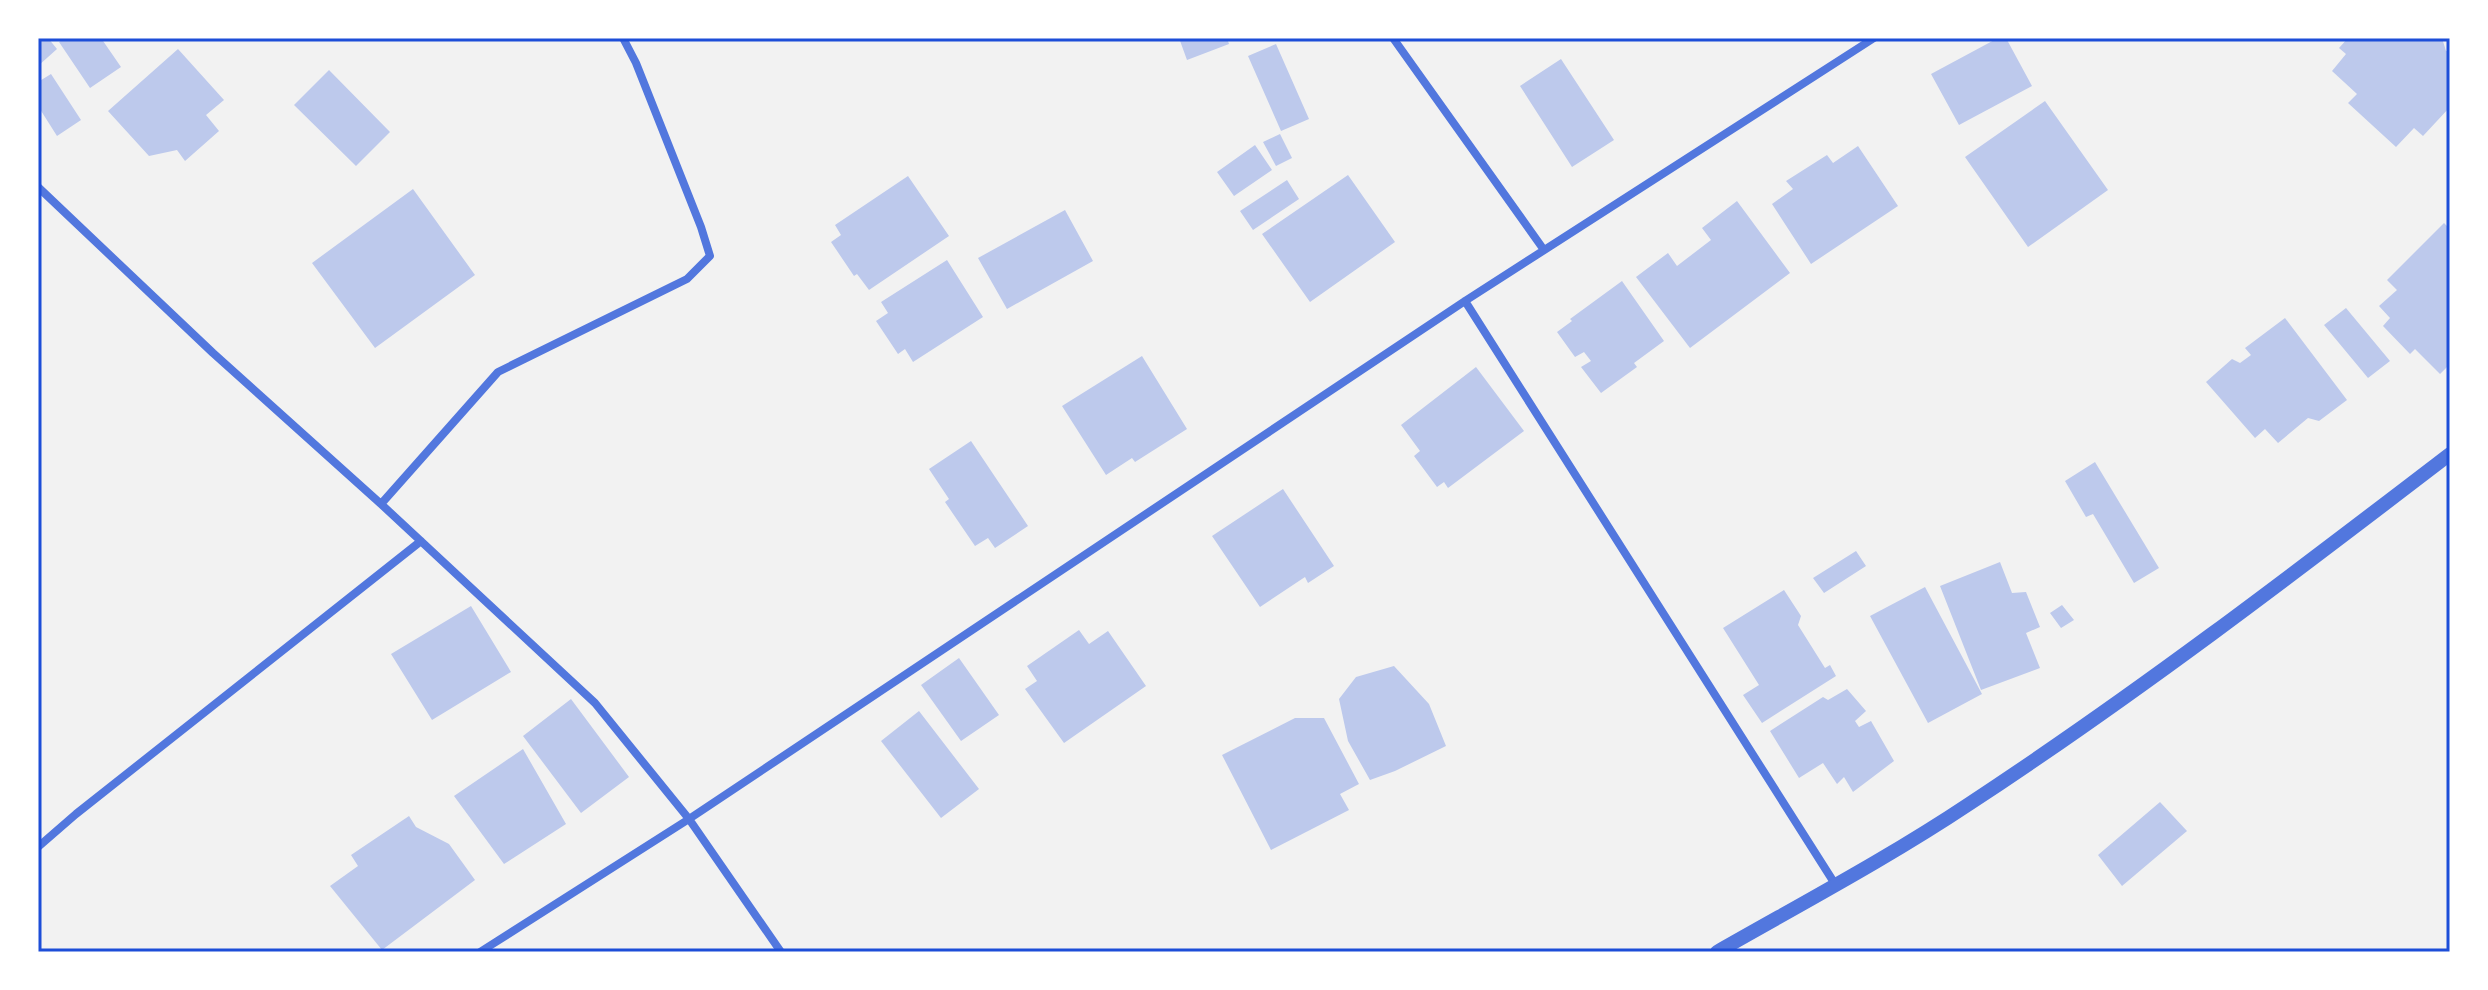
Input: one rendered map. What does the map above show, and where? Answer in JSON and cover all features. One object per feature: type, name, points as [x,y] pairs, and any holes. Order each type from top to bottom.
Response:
[{"type":"street","points":[[381,504],[498,372],[687,279],[710,256],[636,63],[623,38]]},
{"type":"street","points":[[1393,38],[1544,250]]},
{"type":"street","points":[[480,952],[689,819],[1465,301],[1874,38]]},
{"type":"street","points":[[38,187],[213,353],[595,703],[689,819],[781,952]]},
{"type":"street","points":[[1465,301],[1835,884]]},
{"type":"street","points":[[1717,952],[1966,806],[2124,699],[2450,454]]},
{"type":"street","points":[[38,847],[421,541]]},
{"type":"building","points":[[38,38],[48,38],[57,49],[38,66]]},
{"type":"building","points":[[65,38],[101,38],[121,67],[90,88],[59,42]]},
{"type":"building","points":[[1179,38],[1227,38],[1229,44],[1187,60]]},
{"type":"building","points":[[1998,38],[2006,38],[2032,86],[1959,125],[1931,74]]},
{"type":"building","points":[[2348,38],[2442,38],[2446,51],[2450,51],[2450,107],[2423,136],[2414,128],[2396,147],[2348,103],[2357,94],[2332,71],[2346,54],[2339,48]]},
{"type":"building","points":[[1276,44],[1309,119],[1281,131],[1248,56]]},
{"type":"building","points":[[178,49],[224,100],[206,115],[219,131],[185,161],[177,150],[149,156],[108,111]]},
{"type":"building","points":[[1561,59],[1614,140],[1572,167],[1520,86]]},
{"type":"building","points":[[329,70],[390,132],[356,166],[294,105]]},
{"type":"building","points":[[51,74],[81,120],[57,136],[38,106],[38,82]]},
{"type":"building","points":[[2045,101],[2108,190],[2028,247],[1965,157]]},
{"type":"building","points":[[1280,134],[1292,158],[1276,166],[1263,142]]},
{"type":"building","points":[[1255,145],[1272,170],[1234,196],[1217,172]]},
{"type":"building","points":[[1858,146],[1898,206],[1811,264],[1772,204],[1793,189],[1786,181],[1827,155],[1833,163]]},
{"type":"building","points":[[1348,175],[1395,242],[1310,302],[1262,234]]},
{"type":"building","points":[[908,176],[949,236],[869,290],[857,274],[854,276],[831,242],[841,235],[835,225]]},
{"type":"building","points":[[1287,180],[1299,199],[1253,230],[1240,211]]},
{"type":"building","points":[[413,189],[475,275],[375,348],[312,263]]},
{"type":"building","points":[[1737,201],[1790,273],[1690,348],[1636,277],[1668,253],[1677,266],[1711,240],[1702,228]]},
{"type":"building","points":[[1065,210],[1093,261],[1007,309],[978,258]]},
{"type":"building","points":[[2444,223],[2450,229],[2450,364],[2440,374],[2415,349],[2410,354],[2383,326],[2390,318],[2379,306],[2397,290],[2387,280]]},
{"type":"building","points":[[947,260],[983,317],[913,362],[905,349],[898,354],[876,321],[888,313],[881,302]]},
{"type":"building","points":[[1622,281],[1664,341],[1634,363],[1637,367],[1601,393],[1581,367],[1591,361],[1584,352],[1575,357],[1557,332]]},
{"type":"building","points":[[2346,308],[2390,361],[2368,378],[2324,325]]},
{"type":"building","points":[[2285,318],[2347,400],[2319,421],[2308,418],[2278,443],[2265,429],[2255,438],[2206,382],[2232,359],[2240,363],[2251,355],[2245,348]]},
{"type":"building","points":[[1142,356],[1187,429],[1135,462],[1132,458],[1106,475],[1062,406]]},
{"type":"building","points":[[1476,367],[1524,431],[1448,488],[1444,482],[1437,487],[1414,456],[1420,451],[1401,425]]},
{"type":"building","points":[[971,441],[1028,526],[995,548],[988,538],[975,546],[945,502],[949,499],[929,469]]},
{"type":"building","points":[[2095,462],[2159,568],[2134,583],[2093,514],[2086,517],[2065,481]]},
{"type":"building","points":[[1283,489],[1334,566],[1308,583],[1305,577],[1260,607],[1212,536]]},
{"type":"building","points":[[1856,551],[1866,566],[1824,593],[1813,578]]},
{"type":"building","points":[[2000,562],[2012,593],[2026,592],[2040,627],[2026,633],[2040,668],[1981,690],[1940,586]]},
{"type":"building","points":[[1925,587],[1982,694],[1928,723],[1870,616]]},
{"type":"building","points":[[1784,590],[1801,616],[1798,625],[1825,668],[1830,665],[1836,676],[1762,723],[1743,695],[1759,685],[1723,628]]},
{"type":"building","points":[[2062,605],[2074,620],[2061,628],[2050,613]]},
{"type":"building","points":[[471,606],[511,672],[432,720],[391,654]]},
{"type":"building","points":[[1079,630],[1089,644],[1108,631],[1146,686],[1064,743],[1025,689],[1037,681],[1027,666]]},
{"type":"building","points":[[959,658],[999,715],[961,741],[921,685]]},
{"type":"building","points":[[1394,666],[1429,704],[1446,746],[1370,780],[1348,741],[1339,699],[1356,677]]},
{"type":"building","points":[[1847,689],[1866,711],[1855,721],[1859,727],[1871,721],[1894,761],[1853,792],[1844,777],[1837,784],[1823,763],[1799,778],[1770,731],[1823,697],[1828,700]]},
{"type":"building","points":[[571,699],[629,777],[581,813],[523,736]]},
{"type":"building","points":[[919,711],[979,789],[941,818],[881,741]]},
{"type":"building","points":[[1295,718],[1324,718],[1359,784],[1340,794],[1349,810],[1271,850],[1222,755]]},
{"type":"building","points":[[523,749],[566,824],[504,864],[454,796]]},
{"type":"building","points":[[2160,802],[2187,831],[2122,886],[2098,855]]},
{"type":"building","points":[[409,816],[416,827],[449,844],[475,880],[382,950],[330,886],[358,866],[351,855]]}]
